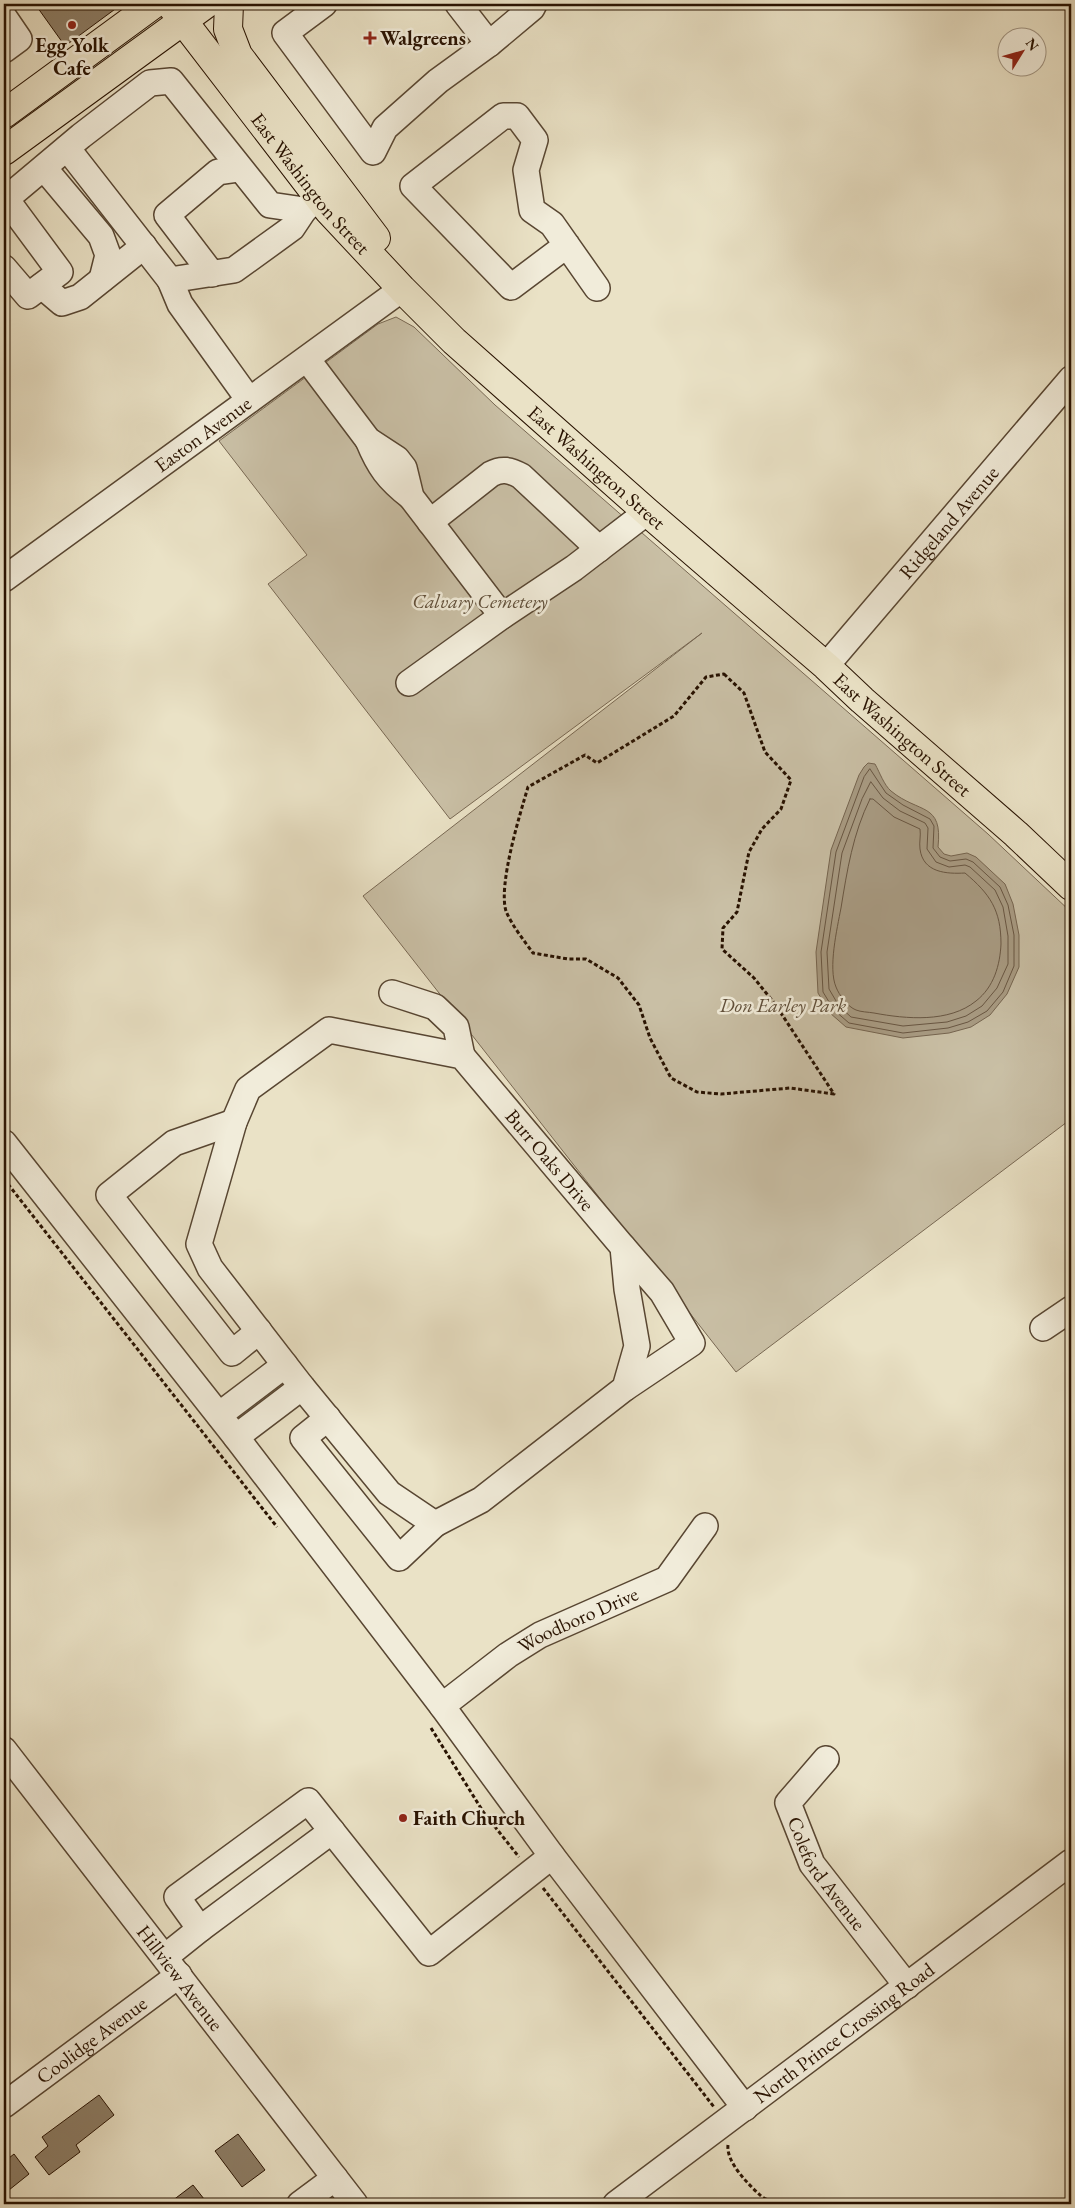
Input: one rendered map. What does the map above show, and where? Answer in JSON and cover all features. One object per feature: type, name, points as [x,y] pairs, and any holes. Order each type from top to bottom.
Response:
[{"type":"main road","points":[[4,114],[154,4]]},
{"type":"main road","points":[[4,150],[176,12],[206,4]]},
{"type":"main road","points":[[229,4],[228,29],[238,55],[454,341]]},
{"type":"main road","name":"East Washington Street","points":[[176,12],[311,204],[402,289],[454,341],[647,512],[826,666],[862,700],[1016,834],[1071,886]]},
{"type":"street","points":[[324,4],[285,33],[372,152],[385,128],[438,81],[489,44],[532,8],[534,4]]},
{"type":"street","points":[[458,4],[489,44]]},
{"type":"street","points":[[4,17],[19,39],[4,50]]},
{"type":"street","points":[[4,268],[28,296],[60,272],[6,200],[67,148],[150,83],[171,81],[239,169],[270,205],[311,204]]},
{"type":"street","points":[[567,245],[511,287],[413,186],[503,116],[517,116],[535,140],[526,170],[532,210],[552,224],[567,245],[597,288]]},
{"type":"street","points":[[67,148],[170,280],[180,304],[249,400]]},
{"type":"street","points":[[44,168],[100,236],[108,255],[102,279]]},
{"type":"street","points":[[212,274],[167,215],[218,172],[239,169]]},
{"type":"street","points":[[170,280],[234,270],[292,228],[311,204]]},
{"type":"street","points":[[42,286],[62,303],[80,297],[144,246]]},
{"type":"street","name":"Easton Avenue","points":[[4,579],[402,289]]},
{"type":"street","points":[[307,358],[368,440],[376,460],[384,473],[411,497],[502,616]]},
{"type":"street","name":"Ridgeland Avenue","points":[[826,666],[1071,379]]},
{"type":"street","points":[[430,522],[491,474],[497,470],[505,470],[521,476],[599,549]]},
{"type":"street","points":[[409,683],[502,616],[574,568],[647,512]]},
{"type":"street","points":[[392,994],[435,1007],[456,1027],[462,1056],[329,1030],[248,1088],[234,1122],[199,1244],[210,1268],[302,1387],[390,1493],[435,1524]]},
{"type":"street","name":"Burr Oaks Drive","points":[[462,1056],[662,1292],[692,1343],[625,1388]]},
{"type":"street","points":[[234,1122],[174,1144],[109,1195],[232,1353],[259,1331]]},
{"type":"street","points":[[4,1143],[236,1437],[435,1716],[552,1856],[745,2108]]},
{"type":"street","points":[[164,1266],[199,1244]]},
{"type":"street","points":[[328,1418],[302,1438],[399,1558],[435,1524],[481,1500],[625,1388],[637,1346],[627,1289],[624,1247]]},
{"type":"street","points":[[1043,1328],[1071,1309]]},
{"type":"street","points":[[219,1415],[285,1365]]},
{"type":"street","points":[[236,1437],[302,1387]]},
{"type":"street","name":"Woodboro Drive","points":[[435,1716],[508,1655],[540,1635],[667,1579],[706,1526]]},
{"type":"street","name":"Hillview Avenue","points":[[4,1750],[355,2204]]},
{"type":"street","name":"Coleford Avenue","points":[[826,1758],[788,1803],[812,1864],[907,1986]]},
{"type":"street","points":[[200,1929],[178,1897],[308,1801],[429,1953],[552,1856]]},
{"type":"street","name":"Coolidge Avenue","points":[[4,2105],[172,1966],[200,1929],[332,1831]]},
{"type":"street","name":"North Prince Crossing Road","points":[[616,2204],[1071,1862]]},
{"type":"street","points":[[300,2204],[335,2178]]},
{"type":"path","points":[[724,674],[744,692],[764,752],[792,780],[781,809],[762,829],[749,852],[737,912],[723,928],[722,949],[754,978],[775,1004],[834,1094],[790,1088],[721,1094],[697,1092],[671,1078],[650,1038],[639,1005],[618,978],[586,959],[568,959],[533,953],[506,911],[505,894],[512,843],[528,787],[585,756],[597,763],[674,716],[706,677],[724,674]]},
{"type":"path","points":[[4,1179],[280,1532]]},
{"type":"path","points":[[435,1716],[484,1813],[711,2104]]},
{"type":"path","points":[[731,2142],[727,2147],[729,2155],[741,2174],[762,2197],[779,2204]]},
{"type":"green space","name":"Don Earley Park","points":[[396,317],[414,327],[495,405],[988,834],[1071,912],[1071,1119],[736,1372],[363,896],[702,633],[450,819],[268,584],[307,555],[219,441],[378,324]]},
{"type":"water","points":[[868,763],[875,764],[891,791],[933,816],[937,822],[939,833],[938,847],[944,854],[951,856],[967,853],[976,857],[1005,884],[1013,904],[1019,935],[1019,967],[1007,994],[990,1015],[971,1027],[949,1033],[903,1038],[846,1027],[830,1013],[818,993],[816,952],[831,850],[859,775]]},
{"type":"building","name":"Egg Yolk Cafe","points":[[35,4],[122,4],[65,46]]},
{"type":"building","points":[[99,2095],[114,2115],[76,2145],[80,2152],[49,2175],[35,2157],[48,2146],[42,2137]]},
{"type":"building","points":[[238,2134],[265,2170],[242,2187],[215,2151]]},
{"type":"building","points":[[14,2154],[29,2174],[4,2194],[4,2162]]},
{"type":"building","points":[[193,2185],[208,2204],[168,2204]]},
{"type":"place","name":"Egg Yolk Cafe","points":[[72,25]]},
{"type":"place","name":"Walgreens","points":[[370,38]]},
{"type":"place","name":"Faith Church","points":[[403,1818]]},
{"type":"park label","name":"Calvary Cemetery","points":[[480,601]]}]
